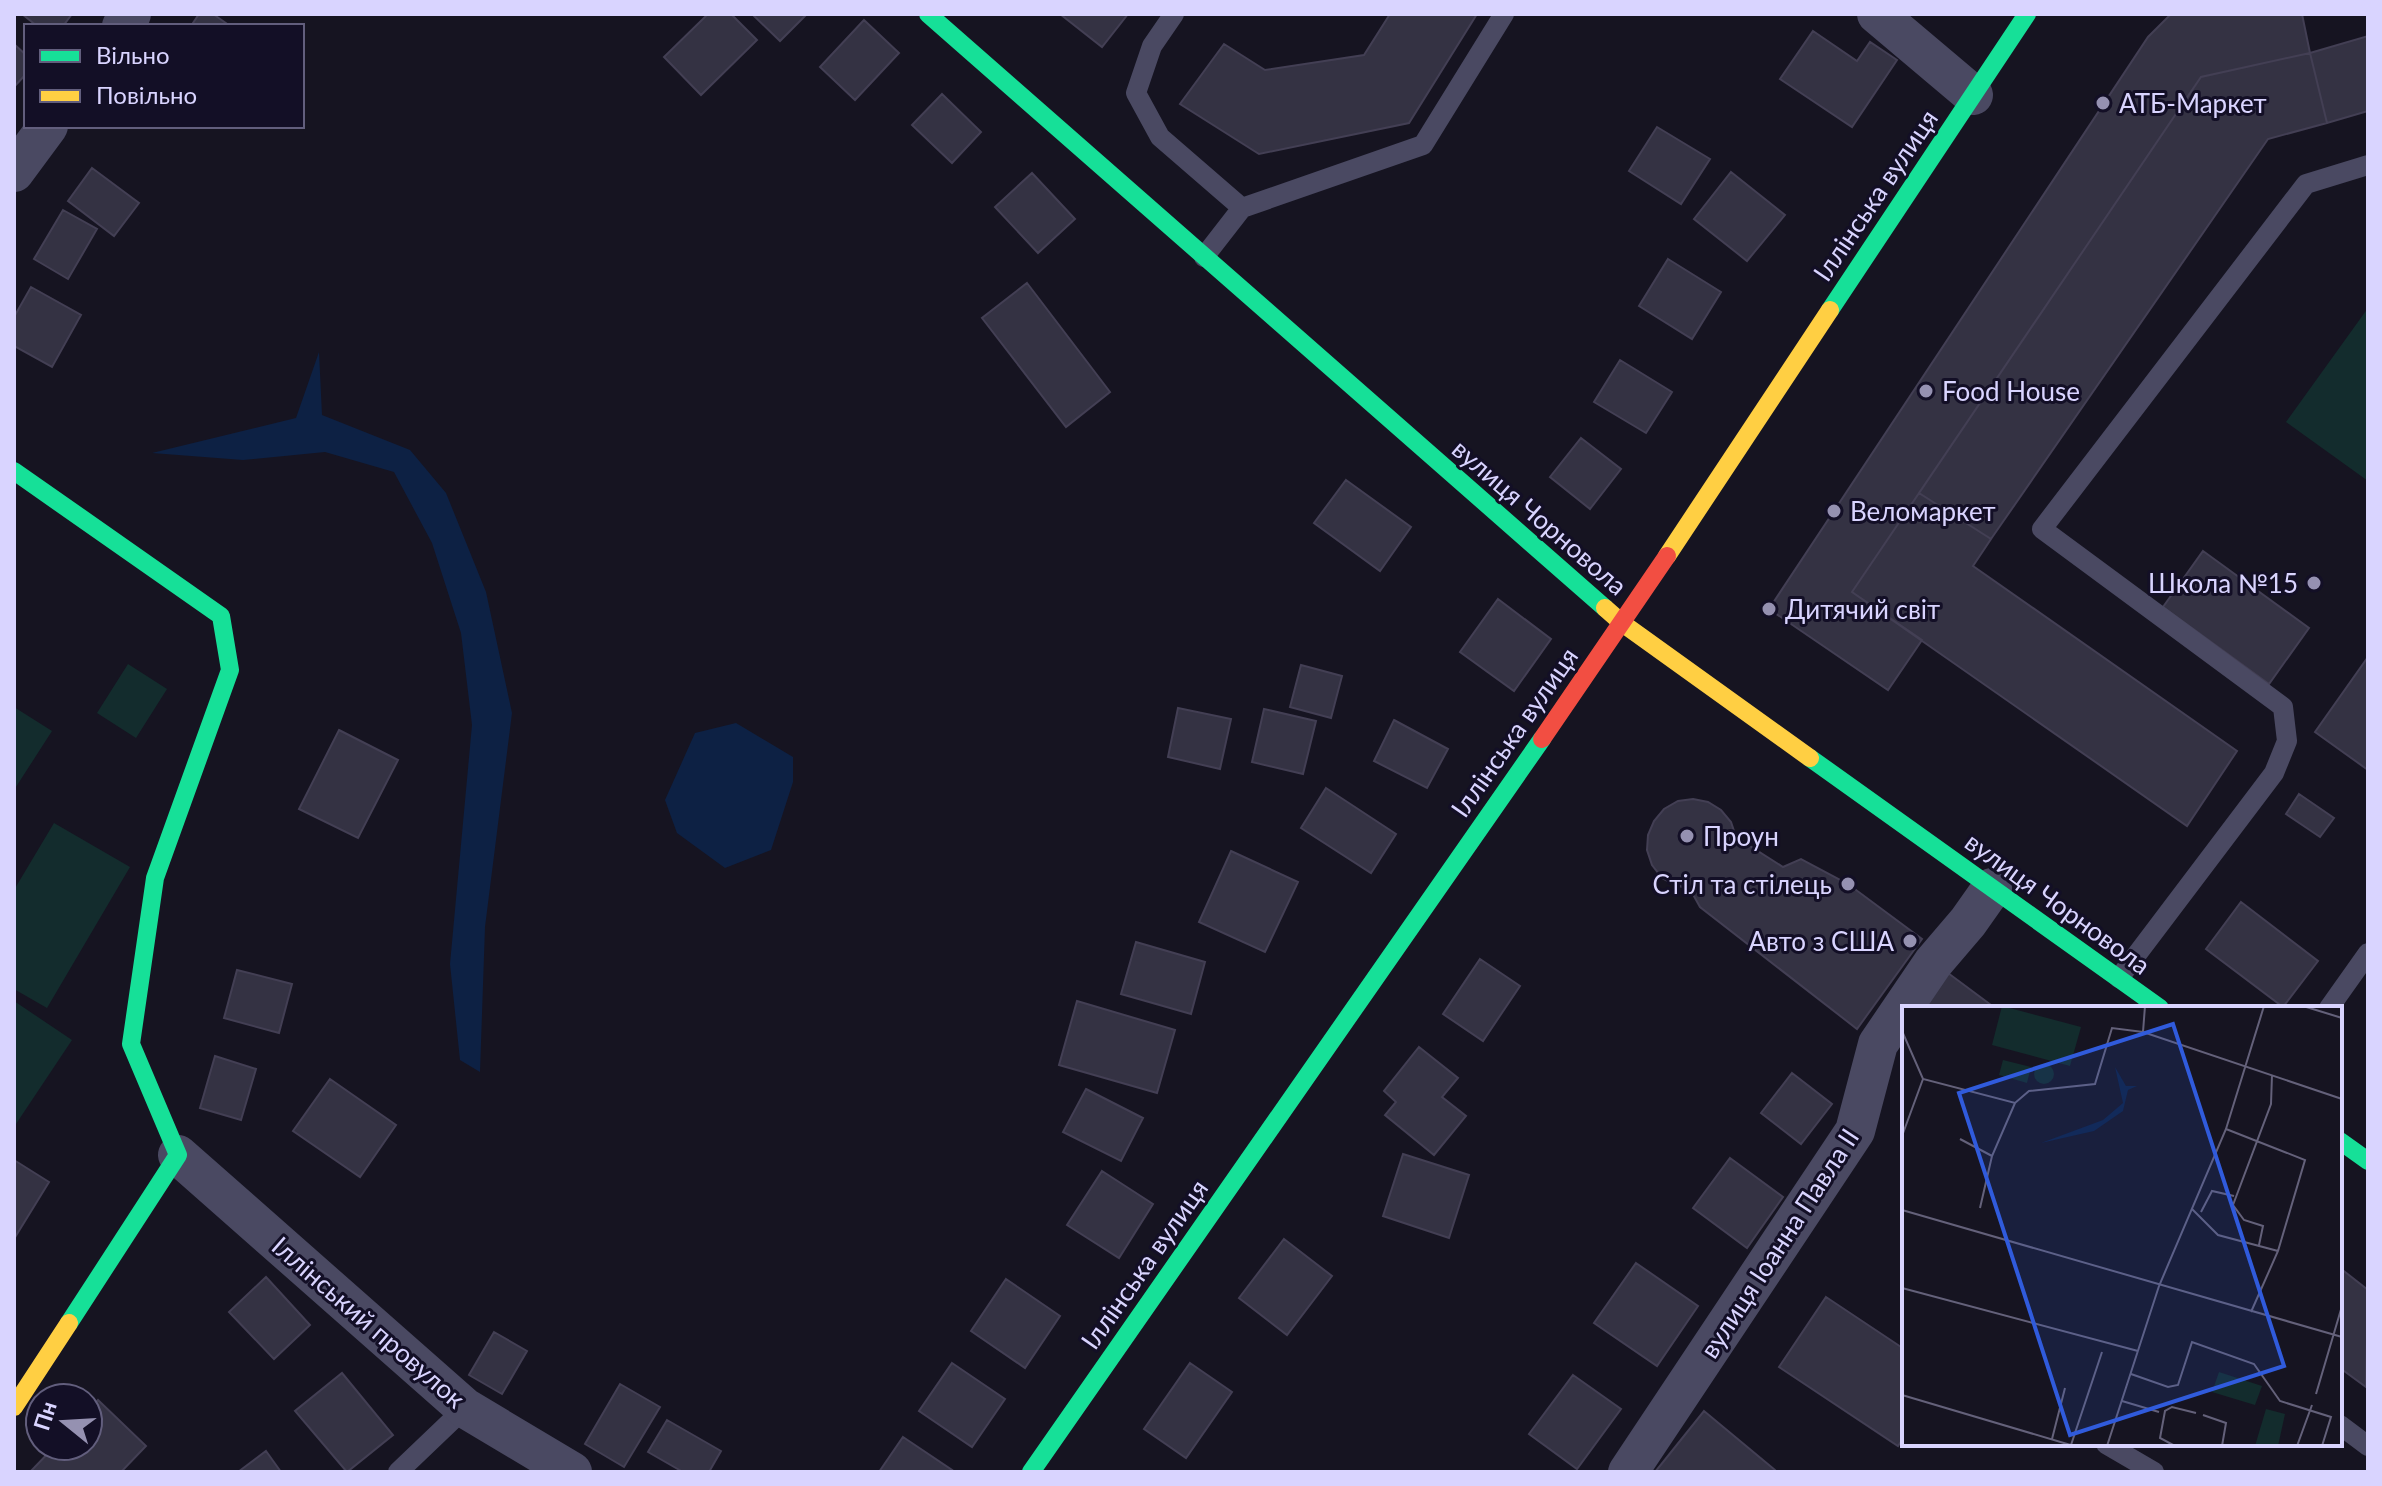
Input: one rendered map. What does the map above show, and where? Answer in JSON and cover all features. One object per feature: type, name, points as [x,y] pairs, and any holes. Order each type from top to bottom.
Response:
[{"type":"main road","name":"вулиця Чорновола","points":[[928,14],[1622,623],[2157,1006]]},
{"type":"main road","name":"Іллінська вулиця","points":[[1031,1472],[1622,623],[2027,14]]},
{"type":"main road","points":[[14,471],[221,616],[230,670],[155,878],[131,1044],[178,1155],[14,1407]]},
{"type":"main road","points":[[2342,1142],[2368,1161]]},
{"type":"street","points":[[1877,14],[1973,95]]},
{"type":"street","points":[[14,172],[47,128]]},
{"type":"street","name":"вулиця Іоанна Павла II","points":[[1904,1006],[1992,888]]},
{"type":"street","name":"вулиця Іоанна Павла II","points":[[1628,1472],[1855,1131],[1878,1044],[1902,1009]]},
{"type":"street","name":"Іллінський провулок","points":[[178,1155],[465,1408],[572,1472]]},
{"type":"lane","points":[[1174,14],[1152,46],[1136,93],[1160,137],[1242,208]]},
{"type":"lane","points":[[1204,257],[1242,208],[1423,145],[1504,14]]},
{"type":"lane","points":[[2119,978],[2274,773],[2287,741],[2283,707],[2042,529],[2306,184],[2368,165]]},
{"type":"lane","points":[[2330,1006],[2368,953]]},
{"type":"lane","points":[[398,1472],[465,1408]]},
{"type":"lane","points":[[2342,1426],[2368,1446]]},
{"type":"lane","points":[[2109,1446],[2154,1472]]},
{"type":"green space","points":[[2368,308],[2368,481],[2286,422]]},
{"type":"green space","points":[[128,664],[167,689],[136,738],[97,713]]},
{"type":"green space","points":[[14,707],[52,731],[14,790]]},
{"type":"green space","points":[[54,823],[130,867],[47,1008],[14,989],[14,890]]},
{"type":"green space","points":[[14,1001],[72,1040],[14,1127]]},
{"type":"water","points":[[319,352],[322,415],[410,450],[446,493],[486,592],[512,713],[485,927],[480,1072],[460,1060],[450,964],[472,725],[461,633],[432,543],[394,472],[325,452],[243,460],[152,453],[296,418]]},
{"type":"water","points":[[736,723],[793,757],[793,782],[771,850],[725,868],[677,833],[665,800],[695,733]]},
{"type":"building","points":[[22,14],[72,14],[64,24],[34,24]]},
{"type":"building","points":[[199,14],[213,14],[227,24],[192,24]]},
{"type":"building","points":[[708,14],[731,14],[757,40],[701,95],[664,57]]},
{"type":"building","points":[[752,14],[807,14],[780,41]]},
{"type":"building","points":[[1060,14],[1128,14],[1102,47]]},
{"type":"building","points":[[1390,14],[1477,14],[1409,123],[1259,154],[1180,104],[1224,44],[1265,70],[1364,55]]},
{"type":"building","points":[[2171,14],[2302,14],[2310,53],[2201,77],[1852,592],[1922,640],[1888,690],[1769,609],[2148,37]]},
{"type":"building","points":[[864,20],[899,53],[855,100],[820,67]]},
{"type":"building","points":[[1813,31],[1857,61],[1870,42],[1897,60],[1852,127],[1780,79]]},
{"type":"building","points":[[2368,36],[2368,111],[2327,123],[2310,53]]},
{"type":"building","points":[[14,44],[24,53],[24,76],[14,87]]},
{"type":"building","points":[[2310,53],[2327,123],[2268,139],[1991,539],[1919,493],[2201,77]]},
{"type":"building","points":[[942,94],[981,132],[952,163],[912,125]]},
{"type":"building","points":[[1657,127],[1710,159],[1681,204],[1629,171]]},
{"type":"building","points":[[92,168],[139,203],[114,236],[68,201]]},
{"type":"building","points":[[1731,172],[1785,215],[1747,261],[1694,219]]},
{"type":"building","points":[[1032,173],[1075,219],[1038,253],[995,207]]},
{"type":"building","points":[[63,210],[97,229],[68,279],[34,259]]},
{"type":"building","points":[[1668,259],[1721,292],[1692,339],[1639,306]]},
{"type":"building","points":[[1027,283],[1110,392],[1066,427],[982,318]]},
{"type":"building","points":[[31,287],[81,315],[52,367],[14,346],[14,317]]},
{"type":"building","points":[[1620,360],[1672,392],[1646,433],[1594,402]]},
{"type":"building","points":[[1581,438],[1621,469],[1590,509],[1550,477]]},
{"type":"building","points":[[1346,480],[1411,527],[1380,571],[1314,523]]},
{"type":"building","points":[[1919,493],[1991,539],[1973,566],[2237,751],[2187,826],[1852,592]]},
{"type":"building","points":[[2203,551],[2309,628],[2269,684],[2163,607]]},
{"type":"building","points":[[1498,599],[1551,639],[1514,691],[1460,652]]},
{"type":"building","points":[[2368,657],[2368,770],[2315,732]]},
{"type":"building","points":[[1301,665],[1342,676],[1331,718],[1290,707]]},
{"type":"building","points":[[1178,708],[1231,719],[1220,769],[1168,757]]},
{"type":"building","points":[[1264,709],[1316,721],[1303,774],[1252,762]]},
{"type":"building","points":[[1394,720],[1448,749],[1427,788],[1374,761]]},
{"type":"building","points":[[339,730],[398,760],[358,838],[299,809]]},
{"type":"building","points":[[1326,788],[1396,834],[1371,873],[1301,828]]},
{"type":"building","points":[[2299,794],[2334,818],[2320,837],[2286,814]]},
{"type":"building","points":[[1693,799],[1708,802],[1721,810],[1731,822],[1736,837],[1783,867],[1801,859],[1848,884],[1922,939],[1857,1029],[1700,907],[1690,889],[1662,878],[1652,865],[1647,850],[1648,835],[1654,821],[1664,809],[1678,801]]},
{"type":"building","points":[[1231,851],[1298,882],[1265,952],[1199,922]]},
{"type":"building","points":[[2241,902],[2318,961],[2282,1006],[2206,949]]},
{"type":"building","points":[[1136,942],[1205,962],[1191,1014],[1121,994]]},
{"type":"building","points":[[1480,959],[1520,986],[1483,1041],[1443,1014]]},
{"type":"building","points":[[237,970],[292,984],[279,1033],[224,1018]]},
{"type":"building","points":[[1948,973],[1992,1006],[1923,1006]]},
{"type":"building","points":[[1077,1001],[1175,1030],[1157,1093],[1059,1065]]},
{"type":"building","points":[[1419,1047],[1458,1078],[1442,1097],[1466,1116],[1434,1155],[1385,1115],[1396,1102],[1384,1091]]},
{"type":"building","points":[[215,1056],[256,1069],[241,1120],[200,1108]]},
{"type":"building","points":[[1792,1073],[1832,1104],[1801,1144],[1761,1113]]},
{"type":"building","points":[[330,1079],[396,1125],[360,1177],[293,1131]]},
{"type":"building","points":[[1086,1089],[1143,1118],[1121,1161],[1063,1132]]},
{"type":"building","points":[[1403,1154],[1469,1175],[1449,1238],[1383,1216]]},
{"type":"building","points":[[1730,1158],[1783,1197],[1747,1248],[1693,1208]]},
{"type":"building","points":[[14,1160],[49,1182],[14,1239]]},
{"type":"building","points":[[1102,1171],[1153,1204],[1119,1258],[1067,1225]]},
{"type":"building","points":[[1284,1239],[1332,1276],[1287,1335],[1239,1298]]},
{"type":"building","points":[[1636,1263],[1698,1306],[1657,1366],[1594,1323]]},
{"type":"building","points":[[2342,1270],[2368,1290],[2366,1387],[2342,1369]]},
{"type":"building","points":[[266,1277],[310,1325],[274,1359],[229,1312]]},
{"type":"building","points":[[1006,1279],[1060,1316],[1025,1368],[971,1331]]},
{"type":"building","points":[[1826,1297],[1902,1348],[1902,1440],[1898,1446],[1779,1367]]},
{"type":"building","points":[[494,1332],[527,1351],[502,1394],[469,1375]]},
{"type":"building","points":[[952,1363],[1005,1399],[972,1447],[919,1411]]},
{"type":"building","points":[[1190,1363],[1232,1392],[1186,1458],[1144,1429]]},
{"type":"building","points":[[342,1373],[393,1435],[347,1472],[295,1411]]},
{"type":"building","points":[[1573,1375],[1621,1409],[1577,1469],[1529,1434]]},
{"type":"building","points":[[620,1384],[660,1407],[624,1467],[585,1444]]},
{"type":"building","points":[[104,1406],[146,1446],[121,1472],[30,1472],[40,1462],[104,1462]]},
{"type":"building","points":[[1704,1411],[1775,1470],[1774,1472],[1655,1472]]},
{"type":"building","points":[[667,1420],[721,1451],[709,1472],[683,1472],[648,1452]]},
{"type":"building","points":[[903,1437],[952,1470],[879,1472]]},
{"type":"building","points":[[266,1451],[281,1472],[238,1472]]},
{"type":"traffic: fast","points":[[928,14],[1605,608]]},
{"type":"traffic: fast","points":[[1830,310],[2027,14]]},
{"type":"traffic: fast","points":[[14,471],[221,616],[230,670],[155,878],[131,1044],[178,1155],[69,1323]]},
{"type":"traffic: fast","points":[[1031,1472],[1542,739]]},
{"type":"traffic: fast","points":[[1810,758],[2157,1006]]},
{"type":"traffic: fast","points":[[2342,1142],[2368,1161]]},
{"type":"traffic: slow","points":[[1667,556],[1830,310]]},
{"type":"traffic: slow","points":[[1605,608],[1810,758]]},
{"type":"traffic: slow","points":[[14,1407],[69,1323]]},
{"type":"traffic: jam","points":[[1542,739],[1667,556]]},
{"type":"place","name":"АТБ-Маркет","points":[[2103,103]]},
{"type":"place","name":"Food House","points":[[1926,391]]},
{"type":"place","name":"Веломаркет","points":[[1834,511]]},
{"type":"place","name":"Школа №15","points":[[2314,583]]},
{"type":"place","name":"Дитячий світ","points":[[1769,609]]},
{"type":"place","name":"Проун","points":[[1687,836]]},
{"type":"place","name":"Стіл та стілець","points":[[1848,884]]},
{"type":"place","name":"Авто з США","points":[[1910,941]]}]
